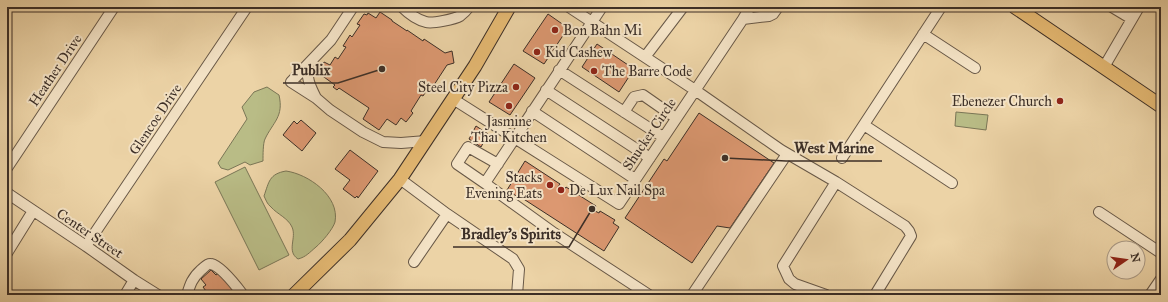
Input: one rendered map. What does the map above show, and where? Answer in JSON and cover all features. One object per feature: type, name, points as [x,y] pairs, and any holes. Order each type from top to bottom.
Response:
[{"type":"main road","points":[[294,295],[350,240],[400,179],[475,66],[509,7]]},
{"type":"main road","points":[[1014,7],[1161,106]]},
{"type":"street","name":"Heather Drive","points":[[7,168],[114,7]]},
{"type":"street","name":"Glencoe Drive","points":[[86,246],[247,7]]},
{"type":"street","points":[[353,7],[331,40],[291,82],[363,132],[382,142],[401,143],[426,140]]},
{"type":"street","points":[[402,7],[407,12],[427,22],[457,18],[469,7]]},
{"type":"street","points":[[454,7],[457,18]]},
{"type":"street","points":[[569,7],[695,90],[784,152],[836,182],[905,226],[911,236],[875,295]]},
{"type":"street","points":[[486,184],[487,180],[532,111],[602,7]]},
{"type":"street","points":[[645,57],[683,7]]},
{"type":"street","name":"Shucker Circle","points":[[515,138],[619,204],[750,7]]},
{"type":"street","points":[[753,7],[759,16]]},
{"type":"street","points":[[742,19],[759,16],[764,17],[773,14],[778,7]]},
{"type":"street","points":[[842,158],[941,7]]},
{"type":"street","points":[[1112,7],[1132,19]]},
{"type":"street","points":[[1104,67],[1139,7]]},
{"type":"street","points":[[923,34],[975,68]]},
{"type":"street","points":[[308,64],[307,74],[309,84],[316,98]]},
{"type":"street","points":[[559,70],[664,137]]},
{"type":"street","points":[[546,90],[650,158]]},
{"type":"street","points":[[624,112],[634,97],[643,95],[676,118]]},
{"type":"street","points":[[454,99],[515,138]]},
{"type":"street","points":[[532,111],[635,179]]},
{"type":"street","points":[[864,125],[952,183]]},
{"type":"street","points":[[498,164],[468,147],[457,164],[554,233],[649,295]]},
{"type":"street","points":[[692,295],[784,152]]},
{"type":"street","points":[[400,179],[447,214],[513,259],[519,268],[516,295]]},
{"type":"street","points":[[826,295],[794,284],[789,279],[783,266],[836,182]]},
{"type":"street","name":"Center Street","points":[[7,193],[158,295]]},
{"type":"street","points":[[7,253],[33,211]]},
{"type":"street","points":[[1098,212],[1161,253]]},
{"type":"street","points":[[414,262],[447,214]]},
{"type":"street","points":[[187,295],[191,281],[207,264],[212,264],[220,269],[243,295]]},
{"type":"street","points":[[1150,295],[1161,279]]},
{"type":"street","points":[[125,295],[134,280]]},
{"type":"green space","points":[[267,87],[279,95],[280,109],[277,119],[264,141],[263,161],[250,165],[245,162],[228,170],[221,168],[218,163],[247,119],[242,107],[254,92]]},
{"type":"green space","points":[[956,112],[988,115],[986,130],[955,126]]},
{"type":"green space","points":[[245,167],[289,255],[259,270],[215,182]]},
{"type":"green space","points":[[286,171],[304,177],[321,188],[333,203],[335,212],[335,222],[327,235],[310,252],[298,259],[292,248],[292,227],[288,221],[268,205],[264,196],[270,179],[280,172]]},
{"type":"building","points":[[380,12],[407,31],[423,41],[424,39],[445,53],[452,51],[454,63],[447,65],[432,88],[429,87],[423,96],[421,95],[411,111],[413,113],[406,122],[401,118],[396,125],[387,119],[379,130],[363,119],[369,108],[339,88],[337,90],[333,87],[335,85],[317,72],[324,62],[330,65],[335,57],[338,59],[346,47],[343,46],[350,35],[352,37],[360,25],[357,24],[364,14],[367,15],[368,13],[376,18]]},
{"type":"building","points":[[548,14],[568,28],[544,64],[523,51]]},
{"type":"building","points":[[597,44],[634,69],[619,92],[582,67]]},
{"type":"building","points":[[514,64],[535,78],[510,115],[489,102]]},
{"type":"building","points":[[699,113],[774,163],[730,228],[717,226],[692,263],[625,218],[664,159],[667,161]]},
{"type":"building","points":[[301,120],[316,133],[302,151],[283,135],[294,121],[297,124]]},
{"type":"building","points":[[476,126],[488,134],[481,147],[469,139]]},
{"type":"building","points":[[350,150],[378,171],[358,198],[357,196],[355,198],[343,189],[350,180],[335,169]]},
{"type":"building","points":[[525,161],[560,184],[558,187],[564,190],[566,187],[596,206],[593,210],[599,213],[600,211],[615,220],[613,223],[619,227],[604,251],[522,198],[521,199],[507,190]]},
{"type":"building","points":[[211,270],[216,275],[219,273],[233,289],[226,295],[209,295],[203,287],[206,285],[201,279]]},
{"type":"place","name":"Bon Bahn Mi","points":[[555,30]]},
{"type":"place","name":"Kid Cashew","points":[[537,52]]},
{"type":"place","name":"Publix","points":[[382,69]]},
{"type":"place","name":"The Barre Code","points":[[594,71]]},
{"type":"place","name":"Steel City Pizza","points":[[516,87]]},
{"type":"place","name":"Ebenezer Church","points":[[1060,101]]},
{"type":"place","name":"Jasmine Thai Kitchen","points":[[509,106]]},
{"type":"place","name":"West Marine","points":[[725,158]]},
{"type":"place","name":"Stacks Evening Eats","points":[[550,185]]},
{"type":"place","name":"De Lux Nail Spa","points":[[561,190]]},
{"type":"place","name":"Bradley’s Spirits","points":[[592,209]]}]
